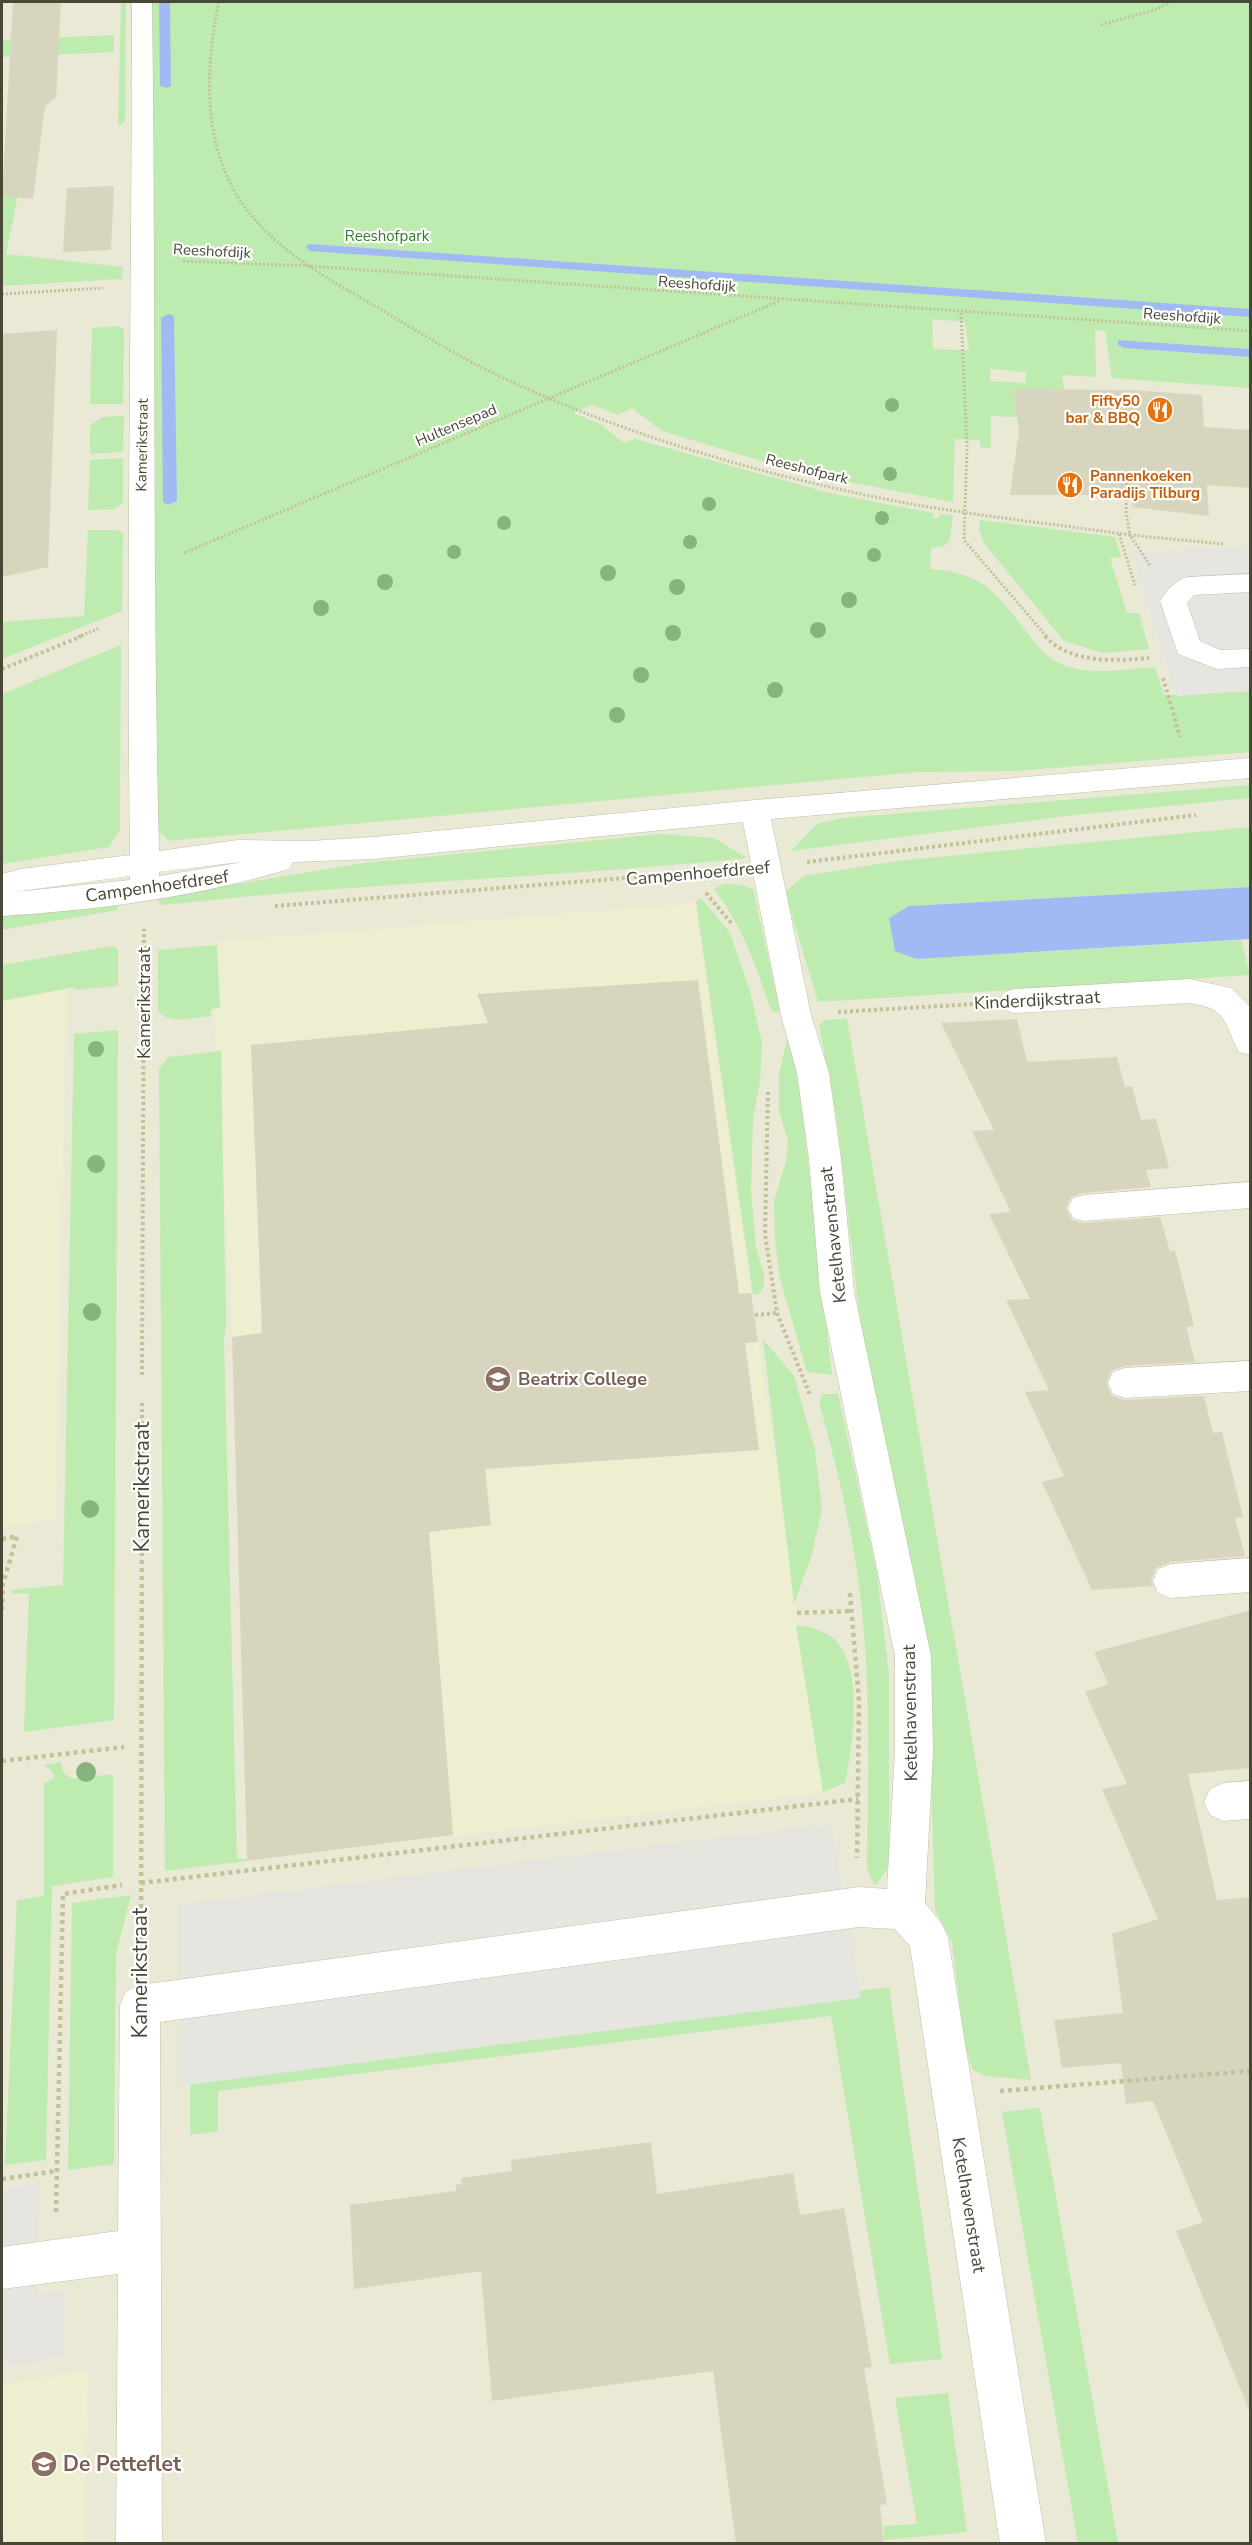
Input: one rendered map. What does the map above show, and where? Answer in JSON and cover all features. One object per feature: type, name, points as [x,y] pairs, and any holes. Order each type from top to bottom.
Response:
[{"type":"street","name":"Kamerikstraat","points":[[142,2],[144,286],[140,612],[144,875]]},
{"type":"street","points":[[1251,583],[1187,586],[1173,601],[1188,647],[1217,660],[1251,658]]},
{"type":"street","name":"Campenhoefdreef","points":[[2,885],[21,880],[144,875],[232,875],[310,852],[374,849],[755,810],[1251,768]]},
{"type":"street","name":"Ketelhavenstraat","points":[[755,810],[796,1015],[813,1073],[825,1159],[837,1292],[913,1656],[914,1752],[905,1910],[928,1938],[1023,2544]]},
{"type":"street","name":"Campenhoefdreef","points":[[2,905],[144,875]]},
{"type":"street","name":"Kinderdijkstraat","points":[[1014,1001],[1190,991],[1220,996],[1243,1019],[1251,1043]]},
{"type":"street","points":[[1084,1208],[1251,1195]]},
{"type":"street","points":[[1125,1383],[1251,1376]]},
{"type":"street","points":[[1171,1581],[1251,1575]]},
{"type":"street","points":[[140,2005],[860,1907],[905,1910]]},
{"type":"street","name":"Kamerikstraat","points":[[139,2544],[140,2005]]},
{"type":"street","points":[[2,2268],[138,2250]]},
{"type":"path","name":"Reeshofpark","points":[[219,2],[210,62],[212,124],[223,162],[235,191],[254,217],[309,266],[444,348],[510,381],[685,447],[756,468],[887,499],[1130,536],[1224,544]]},
{"type":"path","points":[[1101,25],[1147,12],[1170,2]]},
{"type":"path","name":"Reeshofdijk","points":[[143,259],[309,266],[780,301],[1251,331]]},
{"type":"path","points":[[2,294],[144,286]]},
{"type":"path","name":"Hultensepad","points":[[141,566],[187,552],[780,301]]},
{"type":"path","points":[[961,313],[966,511],[964,540],[1054,646],[1074,656],[1109,661],[1157,658]]},
{"type":"path","points":[[1127,483],[1126,513],[1130,536],[1155,574],[1187,586]]},
{"type":"path","points":[[2,669],[140,612]]},
{"type":"path","name":"Campenhoefdreef","points":[[273,906],[568,885],[766,867],[1199,814]]},
{"type":"path","points":[[706,893],[734,926]]},
{"type":"path","name":"Kamerikstraat","points":[[142,1375],[144,920]]},
{"type":"path","name":"Kinderdijkstraat","points":[[796,1015],[1014,1001]]},
{"type":"path","points":[[768,1082],[765,1234],[777,1312],[813,1403]]},
{"type":"path","points":[[755,1315],[777,1312]]},
{"type":"path","name":"Kamerikstraat","points":[[140,2005],[142,1402]]},
{"type":"path","points":[[2,1539],[18,1536],[3,1584],[2,1610]]},
{"type":"path","points":[[849,1589],[859,1701],[860,1907]]},
{"type":"path","points":[[797,1613],[852,1611]]},
{"type":"path","points":[[2,1761],[124,1747]]},
{"type":"path","points":[[141,1883],[858,1799]]},
{"type":"path","points":[[55,2261],[63,1894],[122,1885]]},
{"type":"path","points":[[952,2095],[1251,2072]]},
{"type":"path","points":[[2,2179],[57,2171]]},
{"type":"shaded area","points":[[2,2],[1250,2],[1250,2543],[2,2543]]},
{"type":"shaded area","points":[[1250,546],[1250,691],[1177,696],[1132,553]]},
{"type":"shaded area","name":"Beatrix College","points":[[695,903],[824,1793],[246,1861],[232,1337],[210,942]]},
{"type":"shaded area","points":[[67,983],[56,1520],[2,1527],[2,991]]},
{"type":"shaded area","points":[[831,1824],[861,1998],[180,2086],[178,1905]]},
{"type":"shaded area","points":[[40,2183],[37,2296],[65,2292],[64,2357],[2,2366],[2,2188]]},
{"type":"shaded area","name":"De Petteflet","points":[[88,2371],[85,2543],[2,2543],[2,2384]]},
{"type":"green space","points":[[121,2],[126,2],[125,122],[118,127]]},
{"type":"green space","points":[[151,2],[1250,2],[1250,349],[1118,340],[1124,348],[1250,357],[1250,388],[1112,378],[1105,331],[1095,330],[1096,377],[1062,375],[1064,389],[1013,389],[1017,417],[991,416],[991,448],[980,447],[980,440],[955,439],[953,502],[834,479],[836,475],[767,458],[765,462],[662,431],[632,408],[618,415],[592,405],[573,413],[600,424],[624,443],[635,439],[829,493],[933,513],[933,518],[938,519],[940,514],[953,516],[950,540],[944,546],[931,548],[930,569],[965,575],[988,588],[1008,608],[1040,649],[1063,665],[1097,671],[1155,667],[1164,695],[1250,691],[1250,752],[1017,771],[917,772],[166,841],[166,837],[158,831],[153,590]],"holes":[[[932,319],[965,322],[969,350],[933,349]],[[990,369],[1026,372],[1026,383],[990,381]]]},
{"type":"green space","points":[[114,35],[114,52],[2,57],[2,40]]},
{"type":"green space","points":[[2,180],[21,180],[6,254],[123,267],[122,279],[2,286]]},
{"type":"green space","points":[[118,326],[124,329],[123,404],[90,404],[92,328]]},
{"type":"green space","points":[[124,416],[123,452],[90,454],[90,426],[102,417]]},
{"type":"green space","points":[[123,458],[123,503],[113,509],[88,510],[90,460]]},
{"type":"green space","points":[[980,520],[1115,537],[1121,557],[1110,558],[1127,613],[1139,613],[1149,649],[1103,653],[1064,641],[984,543],[979,530]]},
{"type":"green space","points":[[88,530],[117,530],[123,533],[122,611],[2,659],[2,622],[84,616]]},
{"type":"green space","points":[[121,645],[120,829],[109,847],[2,864],[2,694]]},
{"type":"green space","points":[[1250,785],[1250,798],[1075,815],[791,851],[817,824],[842,818]]},
{"type":"green space","points":[[1250,827],[1250,887],[909,906],[889,918],[896,945],[917,959],[1241,940],[1250,975],[818,1002],[785,892],[804,876],[897,861]]},
{"type":"green space","points":[[661,834],[714,838],[747,858],[601,871],[309,891],[163,905],[159,903],[159,897],[364,863]]},
{"type":"green space","points":[[724,884],[742,885],[753,889],[780,1011],[773,1013],[740,930],[714,889]]},
{"type":"green space","points":[[701,898],[730,933],[750,991],[762,1043],[760,1082],[753,1119],[751,1190],[756,1248],[764,1274],[764,1285],[759,1294],[753,1294],[696,901]]},
{"type":"green space","points":[[117,903],[118,910],[2,930],[2,914]]},
{"type":"green space","points":[[217,945],[220,1008],[211,1009],[211,1016],[190,1019],[168,1018],[162,1015],[158,1010],[158,950]]},
{"type":"green space","points":[[113,946],[118,949],[118,986],[75,990],[75,987],[2,1001],[2,965]]},
{"type":"green space","points":[[847,1019],[1031,2080],[985,2076],[973,2070],[965,2048],[952,1942],[935,1910],[927,1637],[873,1388],[859,1312],[837,1121],[819,1025],[825,1020]]},
{"type":"green space","points":[[118,1030],[114,1720],[24,1732],[29,1593],[12,1594],[12,1590],[63,1585],[74,1034]]},
{"type":"green space","points":[[789,1030],[802,1108],[832,1375],[807,1372],[779,1275],[774,1201],[786,1161],[788,1141],[779,1111],[779,1074]]},
{"type":"green space","points":[[221,1051],[226,1327],[224,1338],[237,1859],[247,1859],[246,1861],[165,1871],[159,1069],[168,1057]]},
{"type":"green space","points":[[763,1339],[794,1376],[815,1450],[822,1510],[811,1557],[794,1604]]},
{"type":"green space","points":[[823,1394],[838,1394],[877,1574],[889,1675],[889,1867],[875,1886],[867,1869],[868,1708],[862,1612],[845,1506],[819,1402]]},
{"type":"green space","points":[[796,1625],[822,1631],[835,1640],[844,1653],[850,1669],[854,1708],[851,1749],[845,1783],[823,1792]]},
{"type":"green space","points":[[61,1762],[63,1772],[72,1779],[113,1774],[113,1877],[52,1886],[46,2160],[5,2165],[17,1900],[44,1896],[44,1783],[54,1778],[53,1772],[44,1765]]},
{"type":"green space","points":[[131,1895],[116,1954],[114,2164],[68,2170],[72,1903]]},
{"type":"green space","points":[[889,1987],[942,2359],[890,2364],[831,2016],[218,2091],[218,2131],[190,2135],[190,2076]]},
{"type":"green space","points":[[1040,2108],[1118,2543],[1078,2543],[1002,2112]]},
{"type":"green space","points":[[948,2393],[967,2532],[884,2540],[884,2526],[917,2524],[895,2398]]},
{"type":"water","points":[[159,2],[170,2],[171,86],[167,88],[160,86]]},
{"type":"water","points":[[309,244],[1250,309],[1250,317],[310,251],[306,247]]},
{"type":"water","points":[[169,314],[174,316],[177,501],[168,505],[163,502],[161,318]]},
{"type":"water","points":[[1118,340],[1250,349],[1250,357],[1124,348],[1118,345]]},
{"type":"water","points":[[1250,887],[1250,939],[917,959],[895,951],[889,918],[909,906]]},
{"type":"building","points":[[13,2],[61,2],[56,98],[45,106],[33,199],[2,196]]},
{"type":"building","points":[[114,186],[111,250],[63,252],[67,188]]},
{"type":"building","points":[[57,330],[48,567],[2,577],[2,334]]},
{"type":"building","points":[[1013,389],[1131,390],[1202,395],[1204,427],[1251,430],[1251,488],[1207,485],[1209,516],[1132,507],[1133,495],[1010,495],[1019,431]]},
{"type":"building","name":"Beatrix College","points":[[698,980],[739,1294],[751,1293],[758,1342],[745,1343],[759,1450],[485,1469],[491,1525],[429,1532],[453,1835],[247,1861],[232,1337],[262,1333],[251,1045],[488,1023],[477,994]]},
{"type":"building","points":[[1017,1019],[1027,1062],[1117,1057],[1125,1087],[1132,1086],[1141,1120],[1156,1119],[1169,1168],[1146,1170],[1151,1187],[1083,1193],[1071,1197],[1066,1209],[1072,1220],[1084,1223],[1160,1217],[1170,1251],[1175,1250],[1194,1326],[1186,1327],[1195,1362],[1124,1366],[1111,1371],[1106,1384],[1112,1396],[1125,1400],[1204,1396],[1213,1433],[1222,1432],[1243,1517],[1235,1518],[1245,1556],[1171,1562],[1156,1568],[1151,1580],[1153,1586],[1092,1590],[1042,1482],[1064,1476],[1025,1392],[1049,1390],[1006,1300],[1030,1299],[989,1214],[1011,1212],[972,1131],[994,1130],[941,1023]]},
{"type":"building","points":[[1251,1610],[1251,1768],[1188,1774],[1217,1900],[1251,1897],[1249,2410],[1176,2231],[1203,2222],[1153,2101],[1126,2104],[1121,2063],[1062,2068],[1054,2020],[1123,2013],[1112,1934],[1158,1919],[1102,1789],[1127,1784],[1085,1692],[1108,1684],[1094,1652]]},
{"type":"building","points":[[651,2142],[657,2194],[793,2173],[800,2215],[844,2208],[872,2367],[864,2368],[887,2504],[880,2505],[884,2544],[736,2544],[713,2371],[492,2401],[481,2271],[354,2289],[350,2205],[456,2191],[456,2185],[462,2184],[461,2178],[512,2171],[511,2160]]},
{"type":"place","name":"Fifty50 bar & BBQ","points":[[1160,410]]},
{"type":"place","name":"Pannenkoeken Paradijs Tilburg","points":[[1070,485]]},
{"type":"place","name":"Beatrix College","points":[[498,1379]]},
{"type":"place","name":"De Petteflet","points":[[44,2464]]}]
